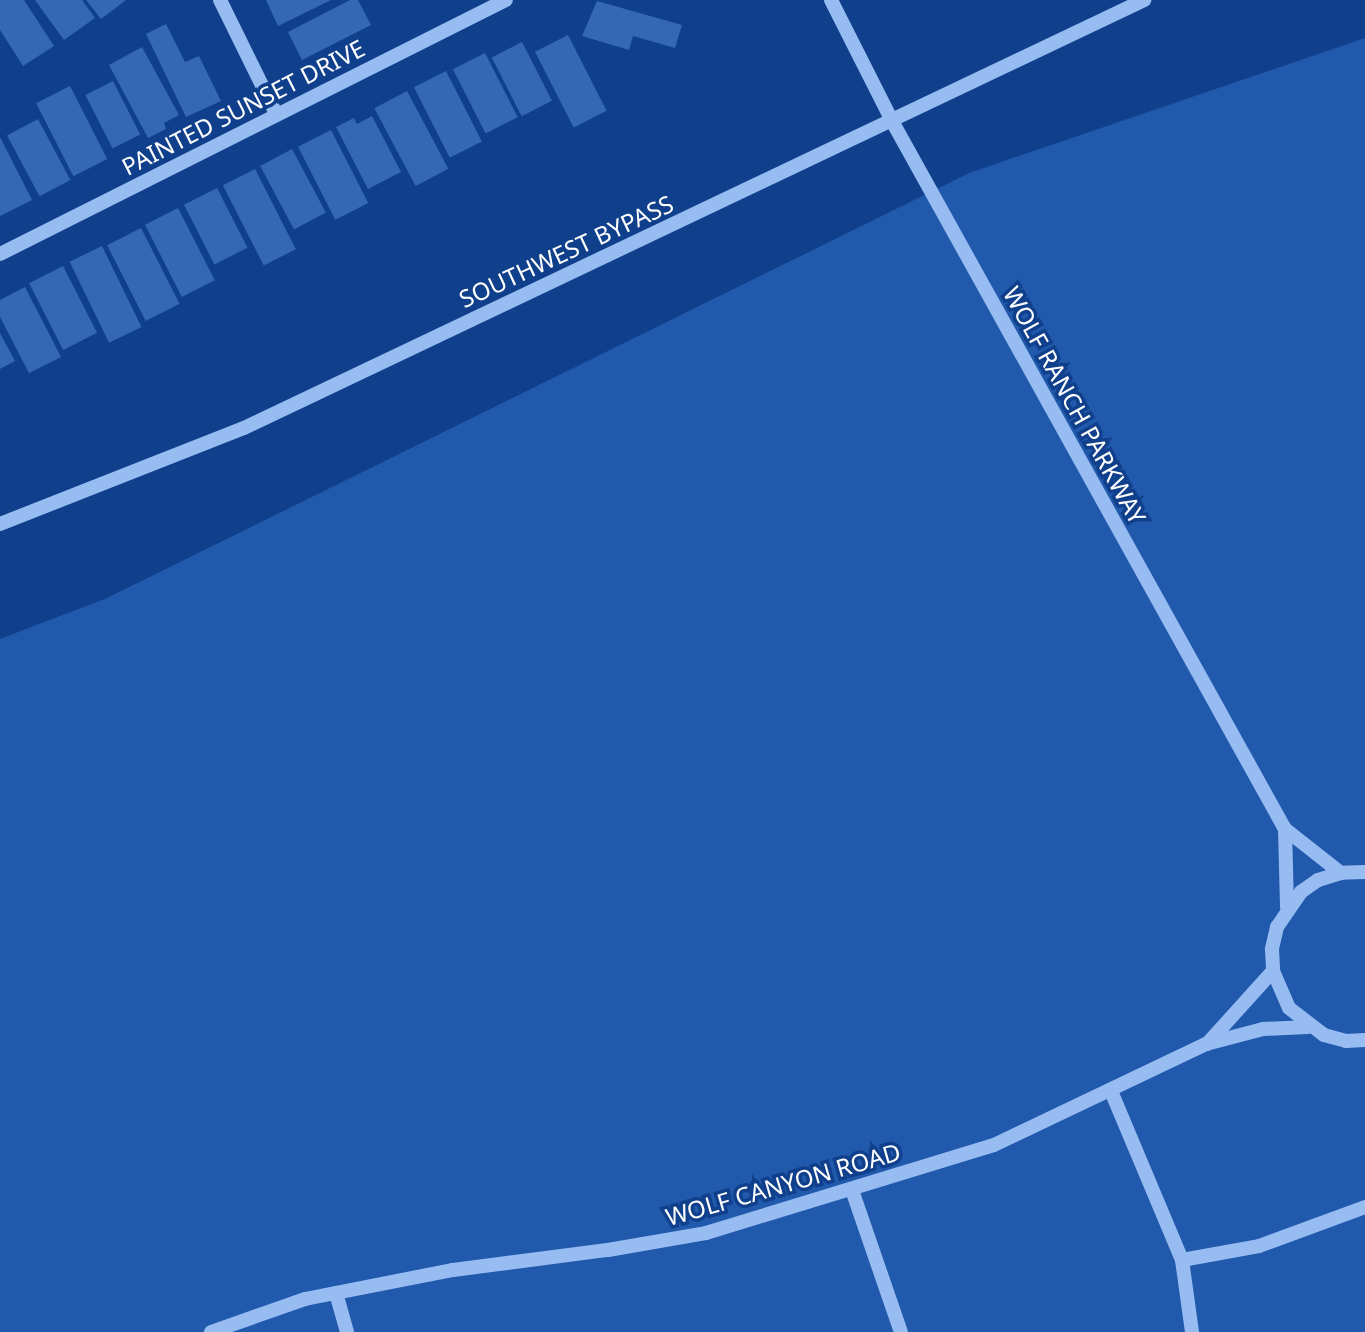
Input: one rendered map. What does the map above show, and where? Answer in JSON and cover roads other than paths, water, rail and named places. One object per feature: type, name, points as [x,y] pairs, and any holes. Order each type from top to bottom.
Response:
[{"type":"street","points":[[220,0],[276,114]]},
{"type":"street","name":"PAINTED SUNSET DRIVE","points":[[0,254],[506,0]]},
{"type":"street","name":"WOLF RANCH PARKWAY","points":[[831,0],[892,121],[1285,829],[1341,873]]},
{"type":"street","name":"SOUTHWEST BYPASS","points":[[0,524],[244,428],[1144,0]]},
{"type":"street","name":"WOLF RANCH PARKWAY","points":[[1285,829],[1287,907]]},
{"type":"street","points":[[1308,1027],[1289,1008],[1273,971],[1272,949],[1277,927],[1287,907],[1318,880],[1341,873],[1365,872]]},
{"type":"street","name":"WOLF CANYON ROAD","points":[[1206,1044],[1244,1007],[1273,971]]},
{"type":"street","name":"WOLF CANYON ROAD","points":[[211,1332],[305,1299],[453,1270],[608,1250],[706,1233],[994,1145],[1206,1044],[1263,1029],[1308,1027],[1324,1035],[1363,1042]]},
{"type":"street","points":[[1111,1091],[1182,1260],[1192,1332]]},
{"type":"street","points":[[852,1190],[901,1332]]},
{"type":"street","points":[[1182,1260],[1259,1246],[1365,1207]]},
{"type":"street","points":[[336,1293],[347,1332]]}]
